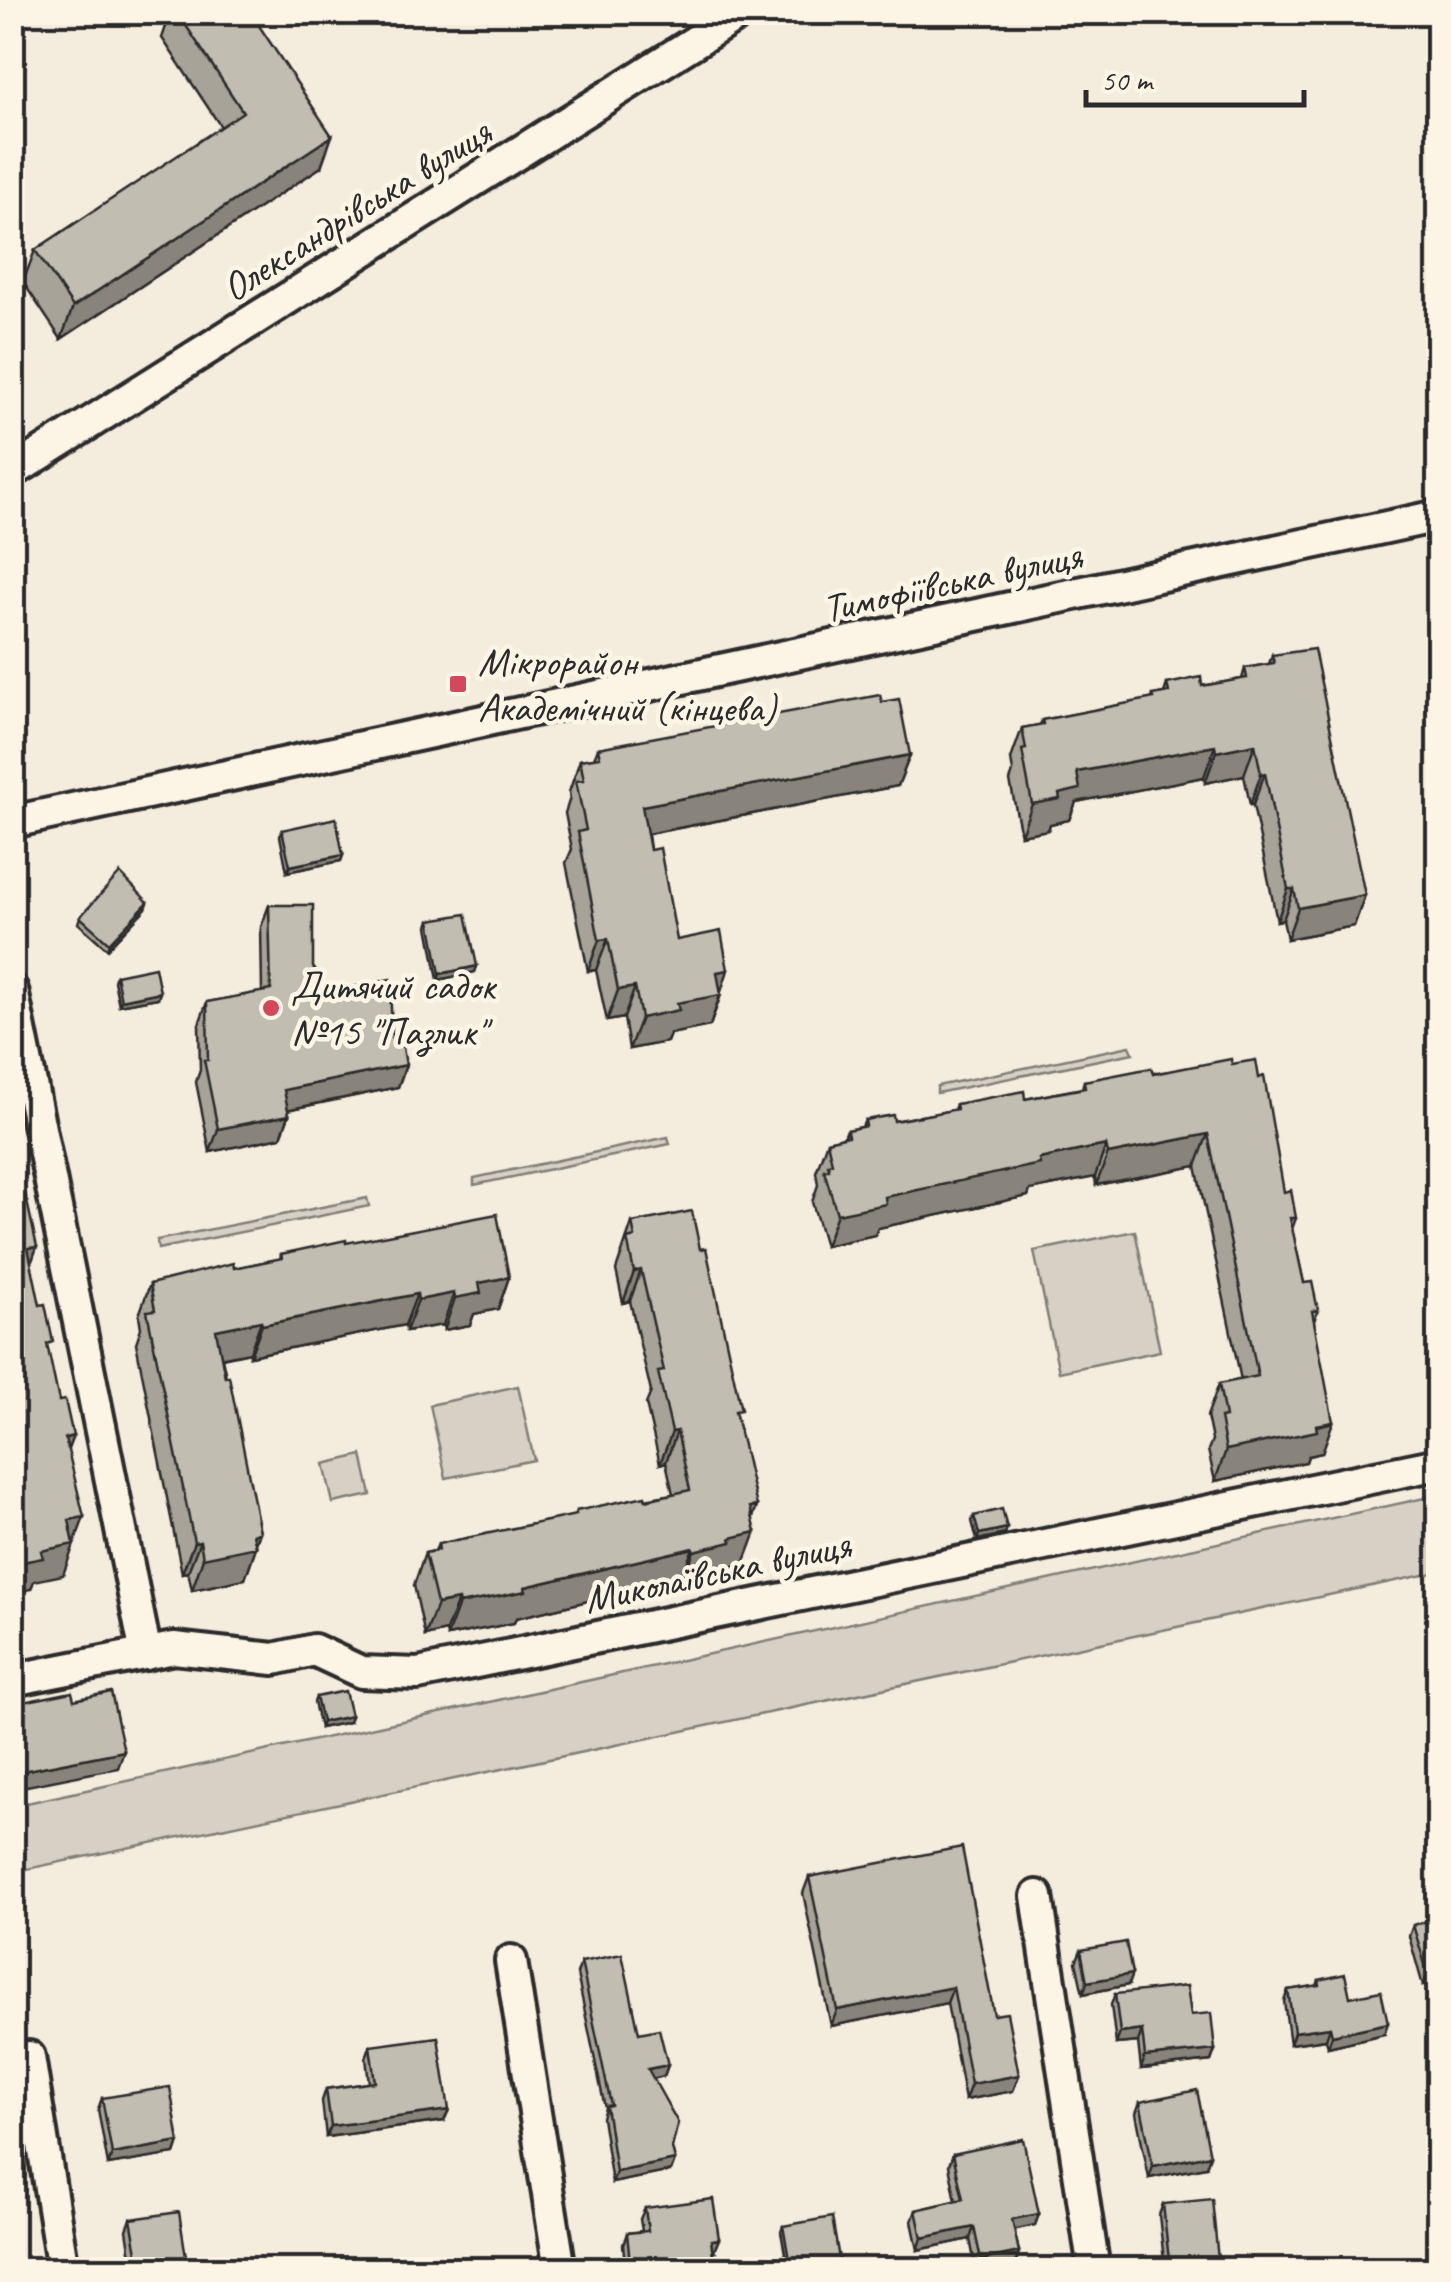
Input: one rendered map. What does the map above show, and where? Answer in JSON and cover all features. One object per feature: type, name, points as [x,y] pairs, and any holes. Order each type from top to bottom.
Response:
[{"type":"street","name":"Олександрівська вулиця","points":[[12,472],[742,12]]},
{"type":"street","name":"Тимофіївська вулиця","points":[[12,822],[1438,516]]},
{"type":"street","points":[[12,990],[146,1654]]},
{"type":"street","name":"Миколаївська вулиця","points":[[12,1680],[174,1648],[274,1659],[314,1650],[361,1672],[418,1674],[1438,1464]]},
{"type":"street","points":[[1037,1896],[1094,2270]]},
{"type":"street","points":[[512,1962],[560,2270]]},
{"type":"street","points":[[29,2056],[63,2270]]},
{"type":"shaded area","points":[[1130,1046],[1133,1053],[937,1093],[937,1086]]},
{"type":"shaded area","points":[[668,1137],[670,1144],[474,1185],[474,1178]]},
{"type":"shaded area","points":[[367,1198],[369,1206],[158,1249],[157,1240]]},
{"type":"shaded area","points":[[1135,1231],[1160,1351],[1059,1372],[1034,1251]]},
{"type":"shaded area","points":[[518,1386],[534,1460],[446,1478],[430,1405]]},
{"type":"shaded area","points":[[362,1455],[371,1495],[333,1503],[324,1464]]},
{"type":"shaded area","points":[[1438,1495],[1438,1572],[13,1872],[13,1806]]},
{"type":"building","points":[[177,12],[250,12],[332,136],[73,307],[35,250],[243,112]]},
{"type":"building","points":[[1314,649],[1365,895],[1298,908],[1294,889],[1288,889],[1265,773],[1261,774],[1255,744],[1216,752],[1215,746],[1077,772],[1080,789],[1059,794],[1060,799],[1032,804],[1022,728],[1043,724],[1042,720],[1154,698],[1153,695],[1169,692],[1167,684],[1201,677],[1202,686],[1247,678],[1245,668],[1274,663],[1272,655]]},
{"type":"building","points":[[880,695],[882,702],[899,699],[910,755],[642,806],[650,850],[660,848],[677,940],[721,931],[728,970],[717,972],[721,995],[677,1003],[679,1010],[641,1018],[635,987],[618,990],[608,939],[599,940],[578,832],[586,830],[576,781],[584,780],[580,760],[600,757],[598,748]]},
{"type":"building","points":[[336,818],[343,855],[290,866],[282,830]]},
{"type":"building","points":[[120,873],[148,902],[109,943],[80,917]]},
{"type":"building","points":[[269,905],[313,905],[313,967],[330,992],[390,979],[392,1038],[401,1036],[406,1065],[284,1090],[289,1115],[218,1129],[204,1060],[208,1060],[207,1002],[271,990]]},
{"type":"building","points":[[466,914],[477,966],[440,974],[430,920]]},
{"type":"building","points":[[155,967],[160,992],[121,1000],[116,975]]},
{"type":"building","points":[[1231,1059],[1232,1064],[1256,1060],[1259,1078],[1264,1076],[1284,1192],[1291,1190],[1296,1218],[1290,1218],[1304,1283],[1312,1282],[1318,1310],[1312,1311],[1333,1422],[1316,1425],[1317,1431],[1226,1450],[1219,1384],[1258,1376],[1208,1134],[1108,1154],[1106,1145],[1039,1159],[1040,1164],[885,1197],[886,1204],[837,1214],[824,1170],[829,1170],[828,1164],[832,1163],[827,1141],[848,1136],[847,1130],[866,1126],[865,1120],[893,1115],[894,1121],[1024,1091],[1025,1099],[1085,1088],[1084,1081],[1151,1068],[1153,1074]]},
{"type":"building","points":[[12,1133],[37,1247],[28,1248],[40,1305],[45,1304],[53,1342],[47,1344],[59,1401],[65,1400],[73,1436],[65,1438],[84,1517],[69,1520],[74,1544],[41,1551],[43,1558],[12,1564],[14,1494]]},
{"type":"building","points":[[692,1211],[700,1249],[706,1248],[741,1410],[735,1411],[757,1506],[750,1507],[756,1532],[731,1538],[732,1542],[525,1587],[526,1591],[459,1604],[458,1600],[437,1604],[425,1553],[439,1550],[438,1544],[645,1496],[646,1500],[690,1490],[658,1372],[664,1371],[641,1270],[634,1272],[627,1239],[635,1237],[632,1223]]},
{"type":"building","points":[[497,1214],[509,1277],[479,1283],[481,1293],[418,1300],[417,1294],[262,1325],[261,1321],[216,1330],[260,1532],[253,1534],[256,1547],[203,1558],[200,1541],[194,1542],[147,1311],[155,1310],[150,1284],[233,1263],[234,1268],[282,1258],[281,1254],[346,1240]]},
{"type":"building","points":[[1002,1509],[1007,1528],[979,1534],[974,1516]]},
{"type":"building","points":[[345,1691],[351,1716],[322,1722],[316,1697]]},
{"type":"building","points":[[72,1692],[74,1700],[111,1692],[124,1751],[12,1773],[13,1704]]},
{"type":"building","points":[[962,1847],[994,2015],[1007,2013],[1019,2075],[971,2084],[953,1987],[837,2010],[809,1877]]},
{"type":"building","points":[[1438,1918],[1438,1971],[1428,1974],[1413,1925]]},
{"type":"building","points":[[1126,1942],[1132,1974],[1087,1982],[1081,1950]]},
{"type":"building","points":[[622,1954],[639,2033],[659,2029],[668,2065],[648,2069],[678,2123],[672,2148],[675,2160],[616,2172],[606,2106],[611,2105],[581,1962]]},
{"type":"building","points":[[1345,1974],[1350,1997],[1381,1991],[1388,2023],[1332,2035],[1330,2027],[1294,2032],[1288,1990],[1320,1985],[1319,1980]]},
{"type":"building","points":[[1187,1986],[1191,2015],[1211,2013],[1215,2050],[1145,2057],[1142,2030],[1120,2033],[1115,1994]]},
{"type":"building","points":[[438,2037],[449,2110],[331,2126],[326,2089],[375,2082],[370,2046]]},
{"type":"building","points":[[170,2087],[179,2142],[112,2154],[102,2098]]},
{"type":"building","points":[[1197,2090],[1210,2155],[1153,2166],[1140,2102]]},
{"type":"building","points":[[1023,2139],[1039,2214],[1012,2219],[1019,2252],[981,2260],[974,2227],[922,2238],[916,2210],[963,2199],[953,2154]]},
{"type":"building","points":[[713,2199],[719,2239],[711,2240],[715,2270],[620,2270],[619,2264],[630,2263],[627,2233],[648,2231],[645,2208]]},
{"type":"building","points":[[1212,2199],[1219,2270],[1170,2270],[1163,2204]]},
{"type":"building","points":[[179,2212],[188,2270],[140,2270],[131,2219]]},
{"type":"building","points":[[832,2217],[840,2265],[791,2270],[783,2226]]},
{"type":"building","points":[[1348,2259],[1350,2270],[1294,2270],[1294,2266]]},
{"type":"building","points":[[1060,2260],[1061,2270],[1012,2270],[1012,2267]]},
{"type":"place","name":"Мікрорайон Академічний (кінцева)","points":[[458,684]]},
{"type":"place","name":"Дитячий садок №15 \"Пазлик\"","points":[[271,1008]]}]
